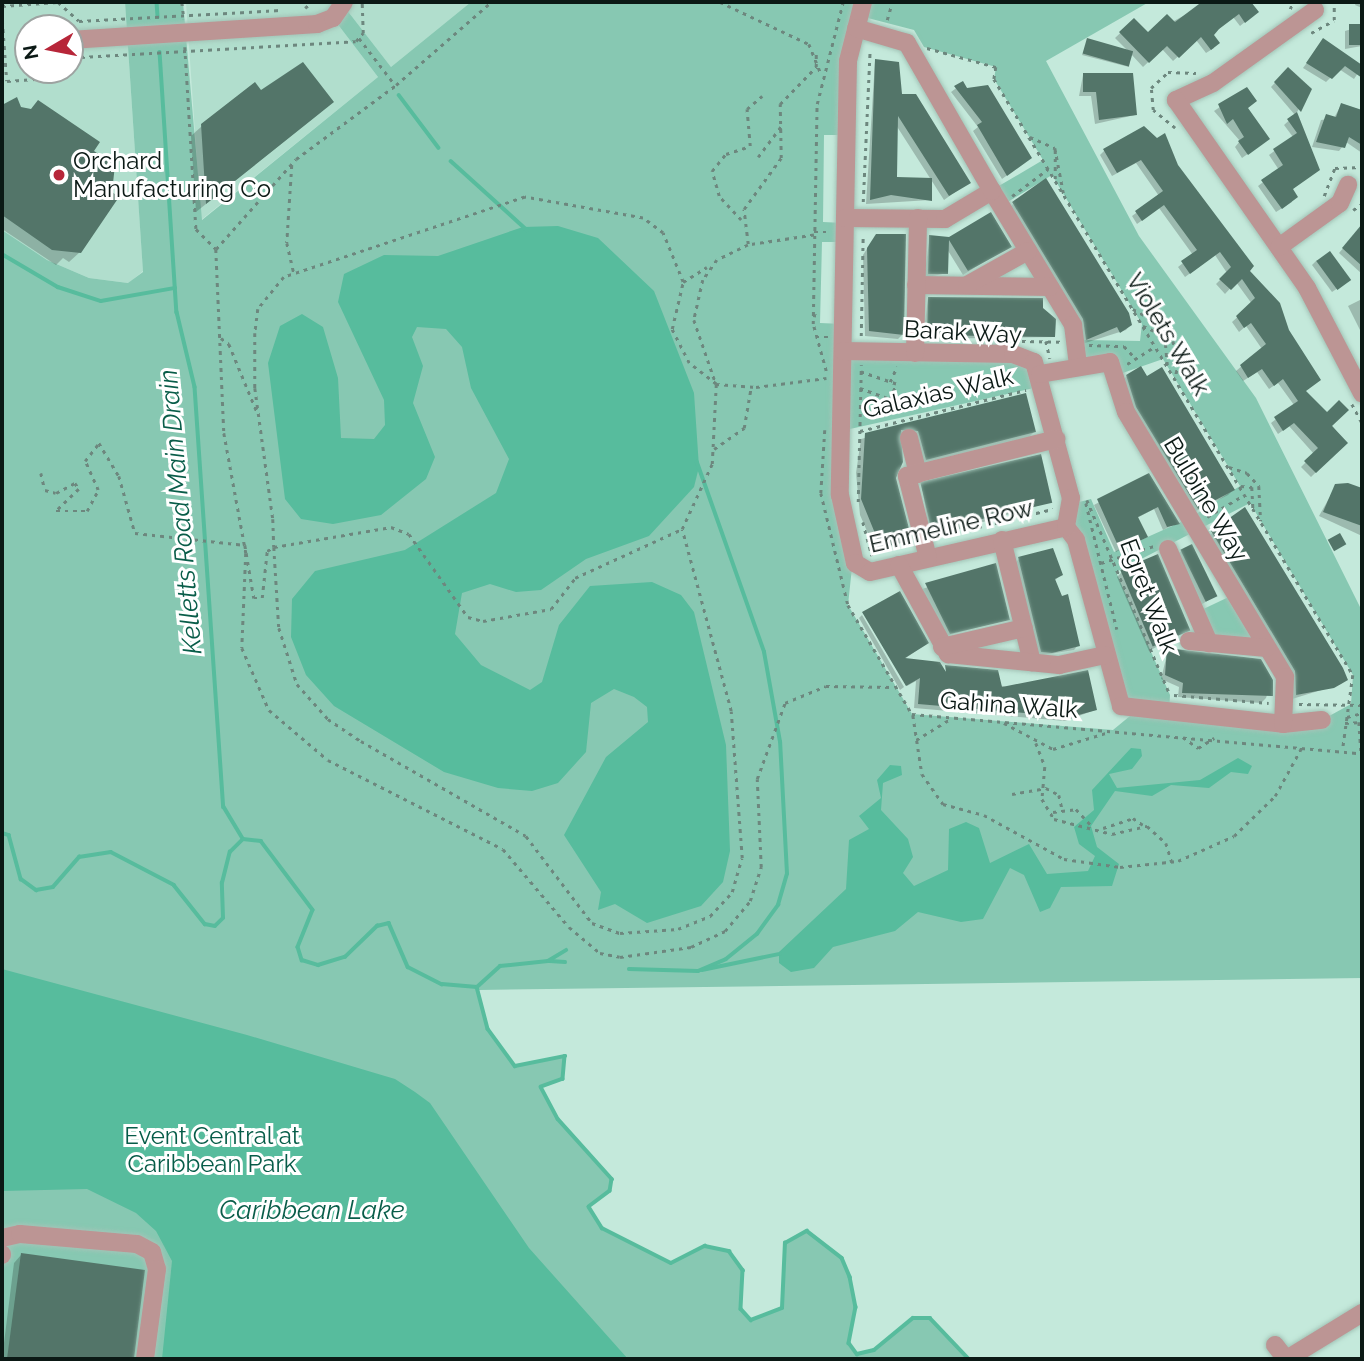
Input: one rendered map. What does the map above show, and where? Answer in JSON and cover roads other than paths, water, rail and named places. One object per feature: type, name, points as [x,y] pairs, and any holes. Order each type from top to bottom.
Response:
[{"type":"street","points":[[84,39],[317,24],[333,18],[344,2]]},
{"type":"street","name":"Emmeline Row","points":[[863,2],[848,61],[841,225],[840,500],[853,558],[865,571],[1066,527],[1076,540],[1114,694],[1127,709],[1283,724],[1322,720]]},
{"type":"street","points":[[1315,10],[1213,83],[1176,100],[1279,247],[1362,393]]},
{"type":"street","points":[[856,28],[907,43],[1073,325],[1078,365]]},
{"type":"street","points":[[1279,247],[1340,203],[1348,185]]},
{"type":"street","points":[[841,225],[952,217],[996,197]]},
{"type":"street","points":[[915,353],[918,218]]},
{"type":"street","points":[[966,286],[1028,251]]},
{"type":"street","points":[[916,285],[1050,287]]},
{"type":"street","name":"Barak Way","points":[[839,344],[915,353],[1020,355],[1034,362],[1042,376],[1071,498],[1066,527]]},
{"type":"street","name":"Bulbine Way","points":[[1042,376],[1078,365],[1110,362],[1126,412],[1288,684],[1283,724]]},
{"type":"street","points":[[909,438],[918,474]]},
{"type":"street","points":[[928,558],[908,476],[1056,439]]},
{"type":"street","points":[[1003,540],[1032,662]]},
{"type":"street","points":[[1166,545],[1209,643]]},
{"type":"street","points":[[899,565],[942,647],[950,655],[1063,665],[1105,655]]},
{"type":"street","points":[[942,647],[1024,628]]},
{"type":"street","points":[[1189,641],[1267,648]]},
{"type":"street","points":[[2,1238],[20,1234],[137,1244],[152,1252],[157,1269],[145,1359]]},
{"type":"street","points":[[1283,1354],[1362,1313]]},
{"type":"water","points":[[558,226],[598,238],[654,291],[694,393],[699,467],[694,487],[649,536],[586,559],[541,590],[516,592],[490,584],[462,593],[455,634],[481,665],[530,690],[542,682],[559,625],[590,586],[652,582],[681,595],[694,612],[726,745],[730,851],[723,882],[701,906],[647,923],[615,904],[598,910],[601,892],[564,835],[606,757],[648,722],[647,707],[634,697],[614,689],[591,703],[586,752],[558,783],[532,791],[498,788],[444,772],[334,706],[306,675],[291,637],[292,599],[315,571],[405,550],[496,493],[509,459],[471,388],[462,347],[446,329],[417,327],[412,337],[423,366],[413,403],[435,457],[426,479],[381,515],[333,524],[301,519],[285,499],[268,363],[280,326],[302,314],[323,327],[338,378],[341,438],[374,439],[385,425],[384,400],[338,302],[344,274],[384,255],[438,256],[523,227]]},
{"type":"water","points":[[1131,748],[1141,749],[1142,756],[1132,769],[1109,774],[1117,788],[1200,780],[1238,758],[1252,766],[1248,774],[1231,772],[1209,788],[1171,785],[1152,796],[1115,791],[1091,826],[1097,847],[1119,864],[1112,886],[1061,887],[1050,908],[1040,912],[1024,875],[1010,868],[983,919],[961,922],[918,912],[895,931],[833,947],[814,968],[791,972],[779,963],[779,952],[846,889],[849,840],[869,829],[859,816],[881,798],[877,780],[890,765],[901,766],[902,775],[883,783],[881,810],[908,839],[913,857],[903,873],[914,886],[948,870],[949,829],[966,822],[979,828],[990,863],[1029,844],[1047,874],[1088,871],[1095,856],[1079,844],[1074,827],[1094,810],[1092,790]]},
{"type":"water","name":"Caribbean Lake","points":[[2,969],[247,1035],[395,1079],[430,1103],[529,1248],[628,1359],[162,1359],[172,1261],[156,1231],[136,1213],[87,1189],[2,1191]]},
{"type":"waterway","name":"Kelletts Road Main Drain","points":[[157,2],[158,17]]},
{"type":"waterway","name":"Kelletts Road Main Drain","points":[[160,52],[177,312],[195,387],[224,807],[243,839]]},
{"type":"waterway","points":[[399,95],[439,148]]},
{"type":"waterway","points":[[451,161],[527,230]]},
{"type":"waterway","points":[[2,254],[58,287],[101,301],[175,288]]},
{"type":"waterway","points":[[629,969],[698,971],[726,959],[757,934],[778,905],[787,874],[780,742],[764,652],[697,463]]},
{"type":"waterway","points":[[2,833],[9,835],[21,879],[36,890],[53,887],[79,857],[111,852],[174,885],[205,924],[215,926],[223,918],[222,883],[230,852],[243,839],[261,841],[313,910],[298,947],[302,960],[318,965],[345,957],[377,926],[389,923],[408,967],[442,984],[477,987],[488,1029],[515,1066],[565,1056],[563,1079],[541,1087],[558,1119],[612,1179],[610,1191],[589,1207],[602,1228],[671,1263],[705,1246],[729,1251],[743,1270],[741,1309],[751,1320],[782,1308],[785,1243],[807,1231],[842,1258],[850,1277],[856,1307],[849,1343],[857,1354],[874,1350],[913,1318],[930,1318],[969,1359]]},
{"type":"waterway","points":[[477,987],[500,966],[548,961],[566,950]]},
{"type":"waterway","points":[[702,970],[779,954]]},
{"type":"waterway","points":[[550,961],[565,962]]},
{"type":"place","name":"Orchard Manufacturing Co","points":[[59,175]]},
{"type":"park label","name":"Event Central at Caribbean Park","points":[[212,1150]]}]
